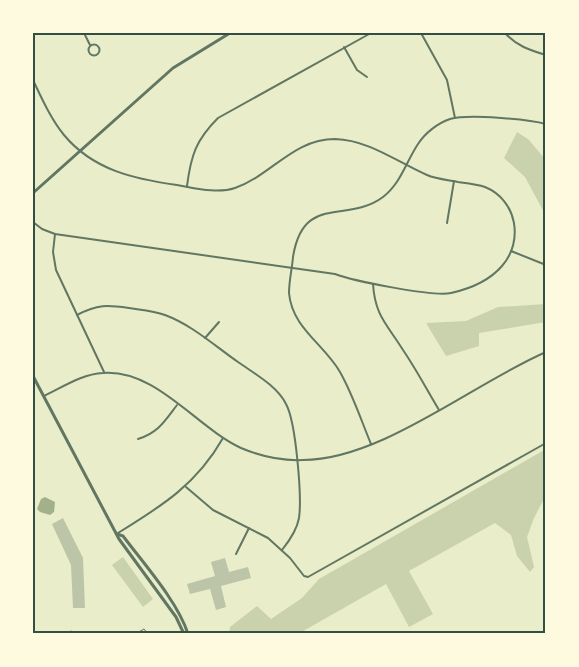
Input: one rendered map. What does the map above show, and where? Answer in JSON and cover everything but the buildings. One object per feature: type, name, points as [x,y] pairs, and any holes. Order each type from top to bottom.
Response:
[{"type":"street","points":[[84,33],[90,45]]},
{"type":"street","points":[[218,33],[221,38]]},
{"type":"street","points":[[33,193],[173,68],[230,33]]},
{"type":"street","points":[[186,187],[190,161],[197,143],[218,118],[371,33]]},
{"type":"street","points":[[422,33],[447,80],[455,118]]},
{"type":"street","points":[[505,33],[513,42],[528,50],[546,55]]},
{"type":"street","points":[[344,47],[357,70],[367,77]]},
{"type":"street","points":[[33,80],[64,136],[96,163],[123,175],[186,187],[213,190],[236,188],[254,179],[303,145],[317,141],[357,142],[430,176],[484,187],[505,202],[515,224],[515,238],[511,251],[502,266],[488,279],[475,286],[451,293],[439,293],[373,284],[335,274],[55,234],[42,229],[33,222]]},
{"type":"street","points":[[371,444],[339,371],[328,355],[306,333],[292,310],[289,288],[295,243],[305,225],[317,216],[367,205],[380,199],[394,186],[418,143],[439,125],[455,118],[546,124]]},
{"type":"street","points":[[447,223],[454,181]]},
{"type":"street","points":[[55,234],[53,252],[56,270],[104,372]]},
{"type":"street","points":[[511,251],[546,265]]},
{"type":"street","points":[[373,284],[374,301],[379,315],[403,349],[439,410]]},
{"type":"street","points":[[76,315],[92,307],[105,304],[150,311],[177,320],[268,384],[281,396],[292,418],[300,504],[299,518],[292,536],[282,550]]},
{"type":"street","points":[[205,338],[219,321]]},
{"type":"street","points":[[43,397],[78,380],[104,372],[123,375],[156,387],[223,438],[240,447],[276,459],[331,457],[371,444],[546,352]]},
{"type":"street","points":[[33,376],[124,547],[186,634]]},
{"type":"street","points":[[138,440],[160,428],[178,404]]},
{"type":"street","points":[[117,534],[186,487],[205,467],[223,438]]},
{"type":"street","points":[[186,487],[213,510],[268,538],[282,550],[304,576],[311,576],[546,443]]},
{"type":"street","points":[[236,554],[249,528]]},
{"type":"lane","points":[[135,634],[144,629],[148,634]]},
{"type":"shaded area","points":[[517,132],[528,139],[546,160],[546,216],[525,177],[504,158]]},
{"type":"shaded area","points":[[546,304],[546,322],[479,333],[479,346],[446,356],[426,323],[466,321],[498,307]]},
{"type":"shaded area","points":[[546,449],[546,495],[527,537],[534,567],[530,572],[517,556],[511,535],[495,523],[409,571],[433,614],[409,627],[386,584],[298,634],[229,634],[230,627],[257,606],[271,619],[302,598],[319,579]]},
{"type":"shaded area","points":[[45,497],[55,502],[54,512],[50,515],[37,509],[41,499]]},
{"type":"shaded area","points":[[123,557],[153,599],[143,607],[112,565]]}]
